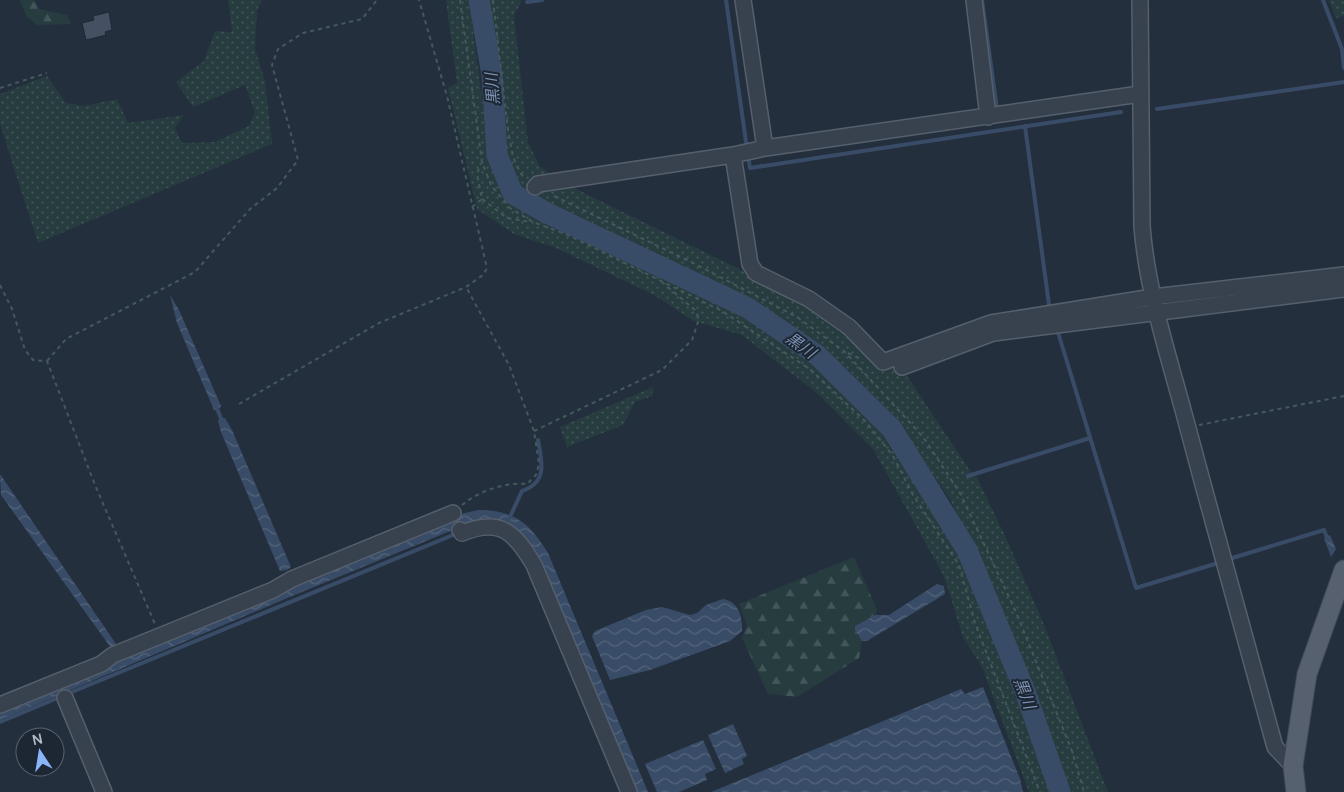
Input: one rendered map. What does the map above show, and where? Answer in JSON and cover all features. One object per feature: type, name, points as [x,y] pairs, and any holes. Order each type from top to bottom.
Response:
[{"type":"main road","points":[[1296,792],[1293,766],[1306,674],[1344,570]]},
{"type":"street","points":[[743,0],[750,264],[756,273],[809,299],[849,327],[883,362],[991,323],[1155,305],[1344,288]]},
{"type":"street","points":[[974,0],[988,117]]},
{"type":"street","points":[[1140,0],[1140,104],[1144,257],[1225,569],[1276,747],[1293,766]]},
{"type":"street","points":[[535,187],[538,184],[988,117],[1140,104]]},
{"type":"street","points":[[902,367],[993,334],[1155,305],[1344,275]]},
{"type":"street","points":[[0,705],[273,590],[292,579],[453,513]]},
{"type":"street","points":[[460,530],[462,533],[477,527],[489,526],[502,529],[521,544],[534,565],[629,792]]},
{"type":"street","points":[[65,698],[104,792]]},
{"type":"path","points":[[47,361],[66,340],[195,272],[250,209],[277,188],[298,160],[272,65],[278,49],[304,33],[362,19],[377,0]]},
{"type":"path","points":[[239,404],[379,323],[466,287],[483,275],[487,268],[448,96],[419,0]]},
{"type":"path","points":[[460,0],[482,162],[491,185],[510,208],[533,222],[568,235],[722,311],[810,370],[866,422],[893,456],[913,495],[959,566],[975,623],[1040,792]]},
{"type":"path","points":[[493,0],[508,130],[513,157],[521,174],[535,187],[691,262],[798,317],[846,352],[923,437],[960,493],[1016,612],[1072,751],[1084,792]]},
{"type":"path","points":[[0,88],[47,73]]},
{"type":"path","points":[[482,162],[477,174],[482,199],[508,218],[533,222]]},
{"type":"path","points":[[472,207],[482,199]]},
{"type":"path","points":[[534,431],[662,370],[692,340],[699,318],[695,310],[659,280]]},
{"type":"path","points":[[0,285],[12,309],[25,350],[33,360],[47,361]]},
{"type":"path","points":[[453,513],[469,499],[487,490],[518,483],[528,484],[536,475],[539,464],[534,431],[509,365],[466,287]]},
{"type":"path","points":[[47,361],[95,485],[160,636]]},
{"type":"path","points":[[1187,427],[1344,396]]},
{"type":"green space","points":[[20,0],[34,0],[39,9],[67,15],[71,24],[37,25],[26,16]]},
{"type":"green space","points":[[228,0],[262,0],[257,10],[255,49],[265,81],[272,144],[38,243],[0,124],[0,94],[47,76],[66,103],[84,106],[117,99],[128,123],[184,115],[175,128],[182,143],[215,142],[249,126],[255,112],[245,85],[193,107],[176,82],[204,61],[215,31],[232,32]]},
{"type":"green space","points":[[446,0],[469,0],[491,165],[507,194],[529,211],[559,223],[723,302],[815,363],[872,416],[899,449],[967,560],[983,615],[1053,792],[1029,792],[982,667],[963,637],[944,576],[873,449],[817,393],[742,335],[694,321],[654,295],[556,248],[514,234],[477,209],[448,88],[457,83]]},
{"type":"green space","points":[[484,0],[522,0],[514,16],[528,142],[540,167],[568,185],[806,300],[846,330],[882,367],[903,370],[971,472],[977,478],[1008,542],[1045,627],[1108,792],[1069,792],[1002,611],[950,499],[906,437],[848,370],[812,342],[691,270],[574,214],[532,199],[514,182],[504,158]]},
{"type":"green space","points":[[1329,0],[1344,0],[1344,16],[1336,18]]},
{"type":"green space","points":[[653,387],[652,396],[635,402],[623,425],[567,447],[560,427]]},
{"type":"green space","points":[[854,557],[877,610],[875,615],[855,626],[855,630],[862,641],[859,658],[797,697],[768,694],[742,638],[747,626],[739,604]]},
{"type":"water","points":[[170,295],[179,310],[221,406],[218,410],[214,410],[177,323]]},
{"type":"water","points":[[221,418],[225,418],[232,430],[291,567],[287,570],[280,571],[221,432],[218,421]]},
{"type":"water","points":[[0,474],[116,644],[111,648],[1,495]]},
{"type":"water","points":[[478,510],[502,512],[520,520],[535,534],[548,553],[648,792],[634,792],[527,541],[465,525],[0,720],[0,710],[287,586],[461,514]]},
{"type":"water","points":[[1330,535],[1336,549],[1331,557],[1324,538]]},
{"type":"water","points":[[937,584],[944,586],[945,594],[867,641],[862,641],[855,630],[855,626],[875,615],[889,615]]},
{"type":"water","points":[[723,599],[736,606],[742,620],[742,631],[730,641],[650,670],[610,680],[592,636],[595,631],[646,610],[662,607],[690,615],[697,613],[706,605]]},
{"type":"water","points":[[983,687],[1020,779],[1023,792],[711,792],[961,689],[965,694]]},
{"type":"water","points":[[733,724],[747,756],[742,759],[744,764],[725,773],[708,735]]},
{"type":"water","points":[[703,740],[716,769],[705,774],[707,780],[679,792],[657,792],[645,764]]},
{"type":"building","points":[[109,12],[112,30],[105,32],[106,35],[86,40],[82,23],[94,20],[93,16]]},
{"type":"waterway","name":"黒川","points":[[479,0],[492,75],[497,155],[513,194],[547,213],[748,308],[817,355],[892,429],[967,550],[1026,694],[1060,792]]},
{"type":"waterway","points":[[527,2],[542,0]]},
{"type":"waterway","points":[[726,0],[747,149]]},
{"type":"waterway","points":[[982,0],[997,109]]},
{"type":"waterway","points":[[1323,0],[1342,49],[1344,68]]},
{"type":"waterway","points":[[1157,109],[1344,82]]},
{"type":"waterway","points":[[748,156],[750,168],[1121,112]]},
{"type":"waterway","points":[[1025,126],[1049,305]]},
{"type":"waterway","points":[[1057,329],[1136,588],[1218,563]]},
{"type":"waterway","points":[[216,406],[222,421]]},
{"type":"waterway","points":[[968,476],[1090,438]]},
{"type":"waterway","points":[[509,519],[522,491],[530,487],[540,477],[542,463],[538,440]]},
{"type":"waterway","points":[[1229,559],[1324,530],[1328,540]]},
{"type":"waterway","points":[[67,694],[453,535]]},
{"type":"waterway","points":[[0,722],[60,697]]}]
